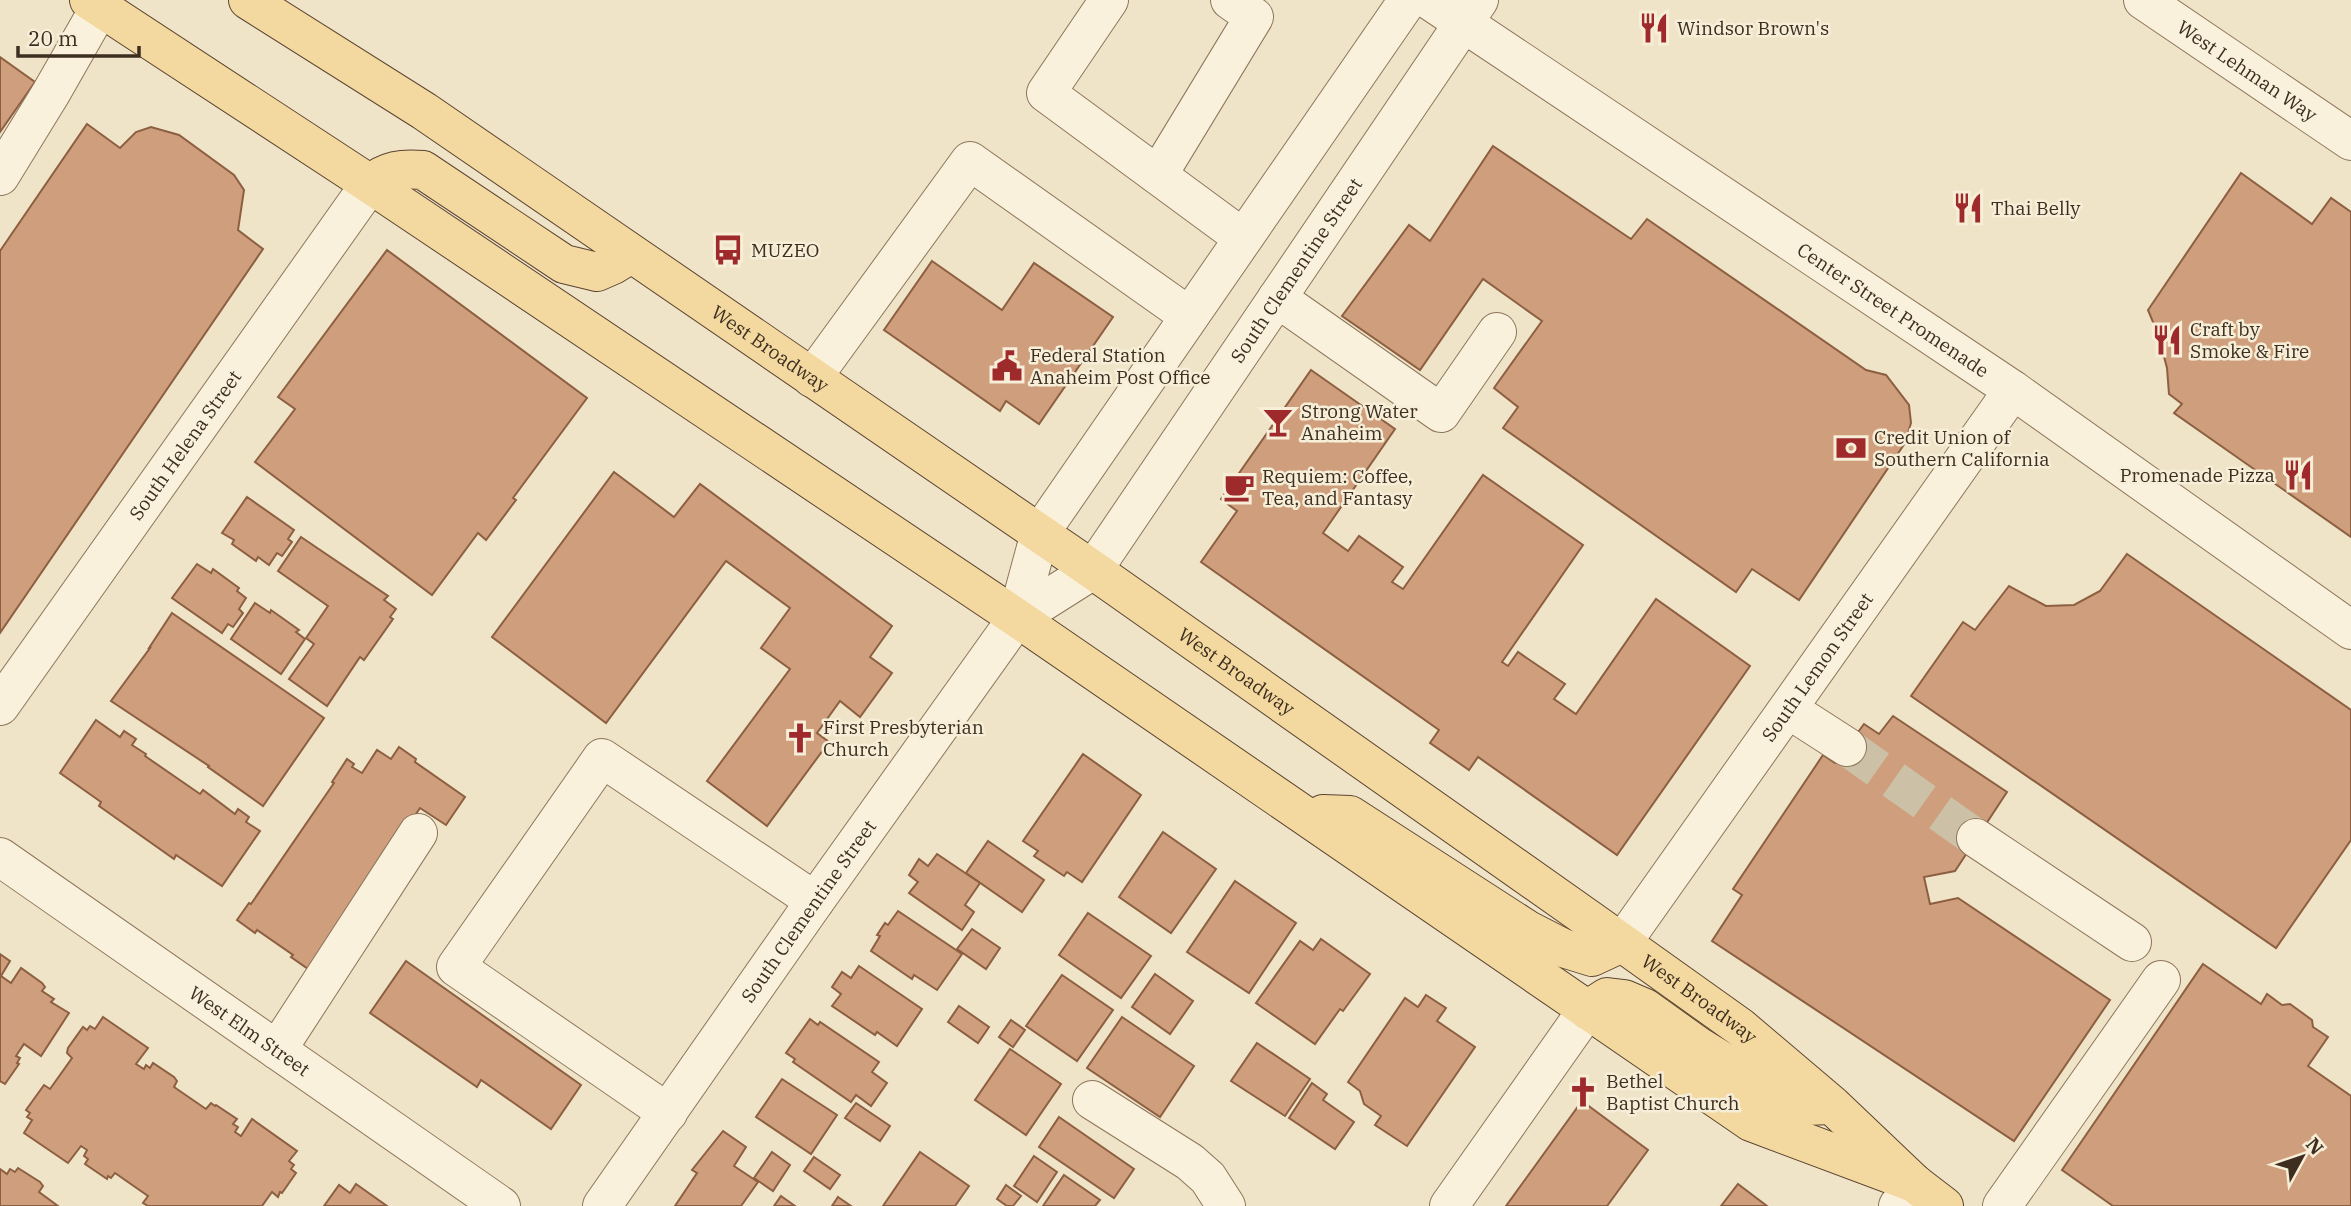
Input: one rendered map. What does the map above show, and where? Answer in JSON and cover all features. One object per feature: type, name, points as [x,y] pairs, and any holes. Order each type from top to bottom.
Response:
[{"type":"main road","name":"West Broadway","points":[[248,0],[424,111],[1040,533],[1740,1027],[1832,1105],[1906,1195]]},
{"type":"main road","name":"West Broadway","points":[[94,4],[370,184],[1017,618],[1751,1122],[1906,1195],[1944,1206]]},
{"type":"main road","points":[[370,184],[382,174],[397,169],[423,170],[564,264],[597,272],[631,254]]},
{"type":"main road","points":[[1313,822],[1322,814],[1350,815],[1528,930],[1563,948],[1592,957],[1622,943]]},
{"type":"main road","name":"West Broadway","points":[[1587,1010],[1607,997],[1625,999],[1644,1008],[1698,1046],[1783,1098],[1806,1106],[1832,1105]]},
{"type":"street","points":[[1109,0],[1046,93],[1244,238]]},
{"type":"street","points":[[1158,175],[1254,17],[1230,0]]},
{"type":"street","name":"South Clementine Street","points":[[602,1206],[1017,618],[1040,533],[1408,0]]},
{"type":"street","name":"Center Street Promenade","points":[[1429,0],[1471,12],[2013,390],[2351,631]]},
{"type":"street","name":"West Lehman Way","points":[[2143,0],[2351,141]]},
{"type":"street","points":[[0,176],[51,93],[94,4]]},
{"type":"street","name":"South Clementine Street","points":[[1017,618],[1093,570],[1471,12]]},
{"type":"street","points":[[813,378],[970,161],[1189,316]]},
{"type":"street","name":"South Helena Street","points":[[0,706],[370,184]]},
{"type":"street","points":[[1277,298],[1441,413],[1497,332]]},
{"type":"street","name":"South Lemon Street","points":[[1622,943],[2013,390]]},
{"type":"street","points":[[1788,709],[1846,747]]},
{"type":"street","points":[[668,1113],[456,967],[602,758],[815,901]]},
{"type":"street","points":[[277,1050],[418,833]]},
{"type":"street","points":[[1976,838],[2132,942]]},
{"type":"street","name":"West Elm Street","points":[[0,857],[501,1206]]},
{"type":"street","points":[[2002,1206],[2161,981]]},
{"type":"street","points":[[1449,1206],[1587,1010]]},
{"type":"street","points":[[1092,1100],[1190,1162],[1208,1178],[1226,1206]]},
{"type":"building","points":[[0,57],[35,82],[0,132]]},
{"type":"building","points":[[87,124],[120,148],[136,132],[151,127],[179,135],[234,175],[244,190],[238,230],[263,249],[0,633],[0,251]]},
{"type":"building","points":[[1493,146],[1631,239],[1647,219],[1866,370],[1886,375],[1909,405],[1911,423],[1905,443],[1799,600],[1752,569],[1736,592],[1503,428],[1518,407],[1494,388],[1542,321],[1483,279],[1420,370],[1342,316],[1409,225],[1430,241]]},
{"type":"building","points":[[2241,173],[2312,224],[2331,198],[2351,212],[2351,537],[2174,413],[2182,404],[2169,394],[2167,368],[2148,310]]},
{"type":"building","points":[[387,250],[587,398],[513,498],[516,500],[486,540],[478,533],[432,595],[255,462],[295,409],[278,397]]},
{"type":"building","name":"Federal Station Anaheim Post Office","points":[[932,261],[1002,310],[1034,263],[1113,317],[1039,424],[1006,401],[1000,411],[884,330]]},
{"type":"building","points":[[1311,370],[1395,429],[1323,533],[1348,551],[1359,536],[1403,567],[1392,582],[1403,589],[1483,475],[1583,545],[1502,662],[1508,666],[1518,652],[1565,684],[1554,699],[1576,714],[1656,599],[1750,666],[1617,855],[1478,757],[1469,770],[1430,743],[1439,730],[1201,562],[1237,511],[1221,499]]},
{"type":"building","points":[[614,472],[674,517],[700,484],[892,626],[870,657],[892,673],[860,717],[840,701],[817,733],[829,742],[767,826],[707,781],[790,669],[761,648],[790,608],[726,561],[606,723],[492,637]]},
{"type":"building","points":[[247,497],[294,530],[288,539],[292,542],[282,556],[277,553],[269,565],[258,557],[256,561],[232,544],[234,540],[222,533]]},
{"type":"building","points":[[301,537],[388,596],[384,600],[396,609],[390,617],[393,619],[364,660],[360,657],[327,706],[289,679],[314,644],[306,638],[328,606],[278,571]]},
{"type":"building","points":[[2127,554],[2351,710],[2351,840],[2276,948],[1911,696],[1963,622],[1975,630],[2009,586],[2046,606],[2074,605],[2100,591]]},
{"type":"building","points":[[197,564],[211,573],[213,569],[239,588],[237,591],[246,598],[239,609],[243,613],[233,627],[228,624],[222,633],[172,598]]},
{"type":"building","points":[[255,603],[270,613],[271,610],[299,630],[296,632],[305,639],[281,674],[231,639]]},
{"type":"building","points":[[172,613],[324,718],[263,806],[209,766],[111,701]]},
{"type":"building","points":[[1893,716],[2007,792],[1955,871],[1924,877],[1930,904],[1958,898],[2110,1000],[2014,1141],[1712,941],[1742,895],[1733,889],[1823,755],[1835,763],[1864,724],[1879,734]]},
{"type":"building","points":[[96,720],[120,737],[124,731],[136,739],[132,745],[146,754],[145,756],[200,794],[203,790],[235,814],[238,809],[249,817],[246,822],[260,831],[222,886],[176,855],[174,859],[99,806],[101,802],[60,773]]},
{"type":"building","points":[[399,747],[416,759],[415,762],[465,797],[446,825],[420,808],[311,971],[257,930],[255,933],[237,920],[249,903],[251,904],[334,783],[332,782],[347,759],[354,764],[352,767],[362,773],[377,750],[391,759]]},
{"type":"building","points":[[1083,754],[1141,795],[1082,882],[1067,872],[1064,876],[1034,856],[1038,851],[1023,841]]},
{"type":"building","points":[[1163,832],[1216,869],[1171,933],[1119,897]]},
{"type":"building","points":[[988,841],[1044,880],[1022,912],[966,873]]},
{"type":"building","points":[[937,854],[980,883],[965,905],[974,912],[962,930],[909,893],[918,882],[909,875],[919,859],[928,866]]},
{"type":"building","points":[[1235,881],[1296,923],[1249,993],[1187,952]]},
{"type":"building","points":[[898,911],[962,954],[937,990],[914,975],[912,979],[871,951],[885,923],[888,925]]},
{"type":"building","points":[[1088,913],[1151,956],[1121,998],[1059,955]]},
{"type":"building","points":[[972,929],[1000,948],[986,969],[957,949]]},
{"type":"building","points":[[1321,939],[1370,974],[1315,1044],[1256,1003],[1300,941],[1313,950]]},
{"type":"building","points":[[0,954],[10,961],[1,976],[11,983],[21,968],[42,983],[45,987],[42,991],[54,999],[51,1002],[69,1013],[41,1056],[24,1044],[16,1056],[20,1058],[17,1063],[19,1064],[5,1084],[0,1081]]},
{"type":"building","points":[[406,961],[581,1085],[551,1129],[481,1080],[477,1087],[370,1013]]},
{"type":"building","points":[[2203,964],[2261,1004],[2267,994],[2282,1005],[2290,1004],[2312,1020],[2313,1027],[2328,1037],[2308,1066],[2351,1096],[2351,1206],[2113,1206],[2062,1170]]},
{"type":"building","points":[[859,966],[922,1009],[897,1046],[877,1032],[875,1035],[832,1006],[841,994],[832,987],[842,972],[851,978]]},
{"type":"building","points":[[1155,974],[1193,1001],[1170,1034],[1132,1007]]},
{"type":"building","points":[[1062,975],[1113,1010],[1077,1061],[1026,1026]]},
{"type":"building","points":[[1426,995],[1446,1008],[1437,1021],[1475,1047],[1407,1146],[1375,1125],[1381,1116],[1364,1104],[1360,1091],[1348,1082],[1405,998],[1418,1007]]},
{"type":"building","points":[[959,1006],[989,1027],[978,1043],[948,1022]]},
{"type":"building","points":[[103,1017],[148,1048],[136,1064],[144,1069],[146,1065],[150,1068],[153,1063],[174,1077],[177,1081],[174,1087],[206,1109],[211,1103],[237,1119],[233,1124],[238,1127],[235,1132],[241,1136],[252,1119],[297,1151],[289,1161],[294,1165],[291,1169],[296,1173],[278,1197],[272,1192],[262,1206],[148,1206],[143,1203],[148,1196],[115,1173],[107,1179],[85,1164],[88,1159],[84,1156],[87,1150],[81,1146],[68,1163],[24,1133],[32,1120],[27,1117],[30,1113],[26,1110],[44,1085],[50,1089],[72,1058],[67,1053],[68,1048],[83,1027],[87,1030],[90,1026],[95,1029]]},
{"type":"building","points":[[1122,1017],[1194,1066],[1160,1117],[1087,1068]]},
{"type":"building","points":[[810,1019],[818,1025],[820,1022],[879,1062],[872,1072],[887,1083],[871,1106],[856,1095],[851,1102],[793,1062],[795,1059],[786,1053]]},
{"type":"building","points":[[1011,1020],[1025,1030],[1013,1047],[999,1037]]},
{"type":"building","points":[[1257,1043],[1310,1079],[1285,1116],[1231,1081]]},
{"type":"building","points":[[1010,1049],[1061,1084],[1026,1135],[975,1100]]},
{"type":"building","points":[[782,1079],[837,1115],[811,1154],[756,1117]]},
{"type":"building","points":[[1312,1083],[1327,1094],[1323,1100],[1354,1122],[1335,1149],[1289,1118]]},
{"type":"building","points":[[1582,1101],[1648,1150],[1607,1206],[1506,1206]]},
{"type":"building","points":[[856,1103],[890,1126],[880,1141],[845,1118]]},
{"type":"building","points":[[1059,1117],[1134,1169],[1114,1198],[1039,1147]]},
{"type":"building","points":[[723,1131],[746,1147],[734,1166],[758,1182],[741,1206],[675,1206],[697,1173],[692,1170]]},
{"type":"building","points":[[772,1152],[790,1165],[773,1191],[754,1178]]},
{"type":"building","points":[[920,1152],[969,1186],[955,1206],[883,1206]]},
{"type":"building","points":[[1034,1156],[1057,1172],[1037,1202],[1014,1186]]},
{"type":"building","points":[[814,1157],[840,1175],[830,1189],[804,1171]]},
{"type":"building","points":[[18,1168],[40,1182],[43,1186],[39,1192],[58,1206],[0,1206],[0,1169],[7,1174],[10,1169],[15,1172]]},
{"type":"building","points":[[1064,1175],[1100,1200],[1095,1206],[1043,1206]]},
{"type":"building","points":[[356,1184],[387,1206],[324,1206],[339,1185],[350,1193]]},
{"type":"building","points":[[1738,1184],[1767,1206],[1721,1206]]},
{"type":"building","points":[[1006,1185],[1021,1196],[1013,1206],[1007,1206],[997,1199]]},
{"type":"building","points":[[781,1196],[795,1206],[774,1206]]},
{"type":"building","points":[[838,1197],[851,1206],[832,1206]]},
{"type":"tunnel","points":[[1847,747],[1976,838]]},
{"type":"place","name":"Windsor Brown's","points":[[1654,28]]},
{"type":"place","name":"Thai Belly","points":[[1968,208]]},
{"type":"place","name":"MUZEO","points":[[728,250]]},
{"type":"place","name":"Craft by Smoke & Fire","points":[[2167,340]]},
{"type":"place","name":"Federal Station Anaheim Post Office","points":[[1007,366]]},
{"type":"place","name":"Strong Water Anaheim","points":[[1278,422]]},
{"type":"place","name":"Credit Union of Southern California","points":[[1851,448]]},
{"type":"place","name":"Promenade Pizza","points":[[2298,475]]},
{"type":"place","name":"Requiem: Coffee, Tea, and Fantasy","points":[[1239,487]]},
{"type":"place","name":"First Presbyterian Church","points":[[800,738]]},
{"type":"place","name":"Bethel Baptist Church","points":[[1583,1092]]}]
